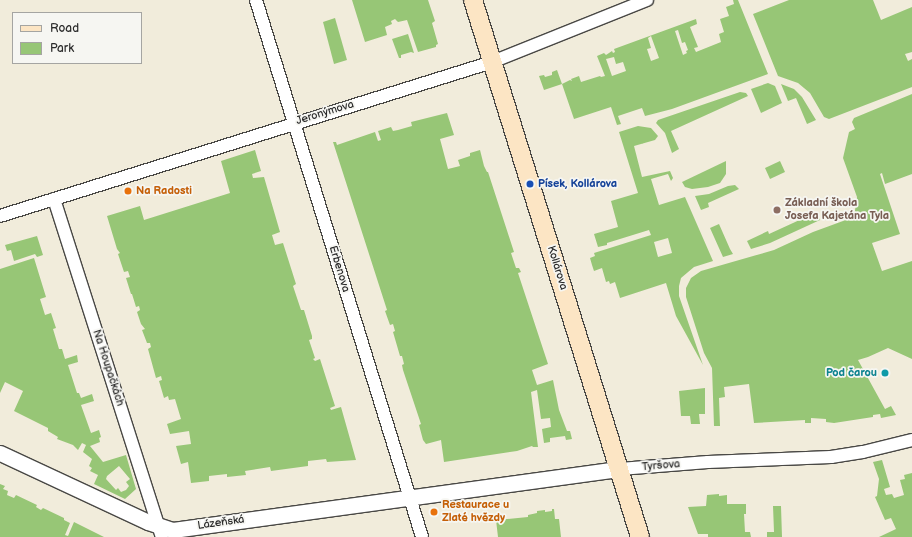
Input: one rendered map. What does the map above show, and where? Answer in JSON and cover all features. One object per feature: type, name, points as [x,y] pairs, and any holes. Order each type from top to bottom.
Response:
[{"type":"main road","name":"Kollárova","points":[[473,0],[640,537]]},
{"type":"street","name":"Erbenova","points":[[256,0],[422,537]]},
{"type":"street","name":"Jeronýmova","points":[[0,216],[492,62],[647,0]]},
{"type":"street","name":"Na Houpačkách","points":[[54,199],[161,532]]},
{"type":"street","name":"Tyršova","points":[[410,498],[620,469],[708,462],[831,457],[863,452],[912,440]]},
{"type":"street","name":"Lázeňská","points":[[0,452],[161,532],[410,498]]},
{"type":"green space","points":[[352,0],[428,0],[435,21],[432,23],[438,44],[436,47],[418,52],[407,20],[398,22],[395,19],[391,21],[392,24],[385,27],[387,35],[365,42]]},
{"type":"green space","points":[[733,0],[738,0],[768,74],[672,109],[645,116],[642,108],[618,116],[621,124],[617,125],[611,107],[574,119],[562,84],[570,80],[572,81],[571,79],[579,76],[581,82],[600,76],[605,76],[597,56],[604,53],[606,55],[612,51],[613,53],[615,52],[614,49],[696,19],[697,24],[690,27],[698,47],[694,48],[696,52],[721,42],[719,34],[724,32],[720,19],[729,16],[726,7],[734,4]],"holes":[[[678,30],[682,43],[685,42],[688,50],[686,51],[687,53],[683,55],[675,31]],[[651,36],[659,58],[651,61],[647,49],[651,48],[648,38]],[[614,57],[616,64],[623,62],[626,71],[612,76],[606,59]]]},
{"type":"green space","points":[[789,0],[873,0],[881,20],[912,7],[912,52],[905,54],[908,61],[912,59],[912,87],[829,119],[824,117],[810,93],[798,83],[778,76],[753,14]]},
{"type":"green space","points":[[335,18],[347,60],[334,64],[323,22]]},
{"type":"green space","points":[[408,34],[414,53],[411,52],[401,55],[401,58],[399,58],[392,39]]},
{"type":"green space","points":[[557,70],[562,84],[544,90],[539,76],[544,75],[545,77],[552,75],[552,72]]},
{"type":"green space","points":[[768,83],[775,86],[782,103],[761,113],[751,89]]},
{"type":"green space","points":[[781,84],[794,89],[802,97],[816,120],[807,124],[796,98],[788,101]]},
{"type":"green space","points":[[740,92],[746,93],[748,96],[671,131],[679,149],[672,153],[665,133],[656,123],[658,120]]},
{"type":"green space","points":[[912,94],[912,174],[885,184],[882,173],[880,174],[900,234],[872,243],[882,271],[912,261],[912,359],[888,348],[858,360],[885,409],[891,406],[896,415],[881,418],[880,414],[873,415],[873,417],[834,423],[826,422],[826,419],[811,418],[811,423],[805,423],[805,420],[754,423],[749,384],[724,387],[725,397],[719,398],[720,426],[714,426],[712,368],[704,353],[686,297],[686,288],[691,278],[701,271],[774,250],[813,232],[854,217],[857,197],[843,158],[849,132],[855,129],[852,122],[854,118]]},
{"type":"green space","points":[[447,113],[454,135],[440,139],[448,169],[460,166],[458,160],[470,156],[470,153],[480,150],[484,166],[488,172],[514,252],[511,253],[516,268],[519,268],[521,272],[518,273],[548,364],[532,370],[537,385],[553,380],[559,410],[567,431],[570,431],[572,439],[566,440],[565,436],[550,438],[550,442],[544,443],[542,429],[551,427],[550,418],[541,419],[537,390],[531,392],[538,447],[532,446],[517,451],[444,462],[441,440],[426,444],[423,440],[419,425],[421,424],[403,370],[402,365],[404,364],[393,332],[395,331],[393,324],[390,325],[385,311],[387,310],[333,142],[336,142],[337,145],[375,132],[378,141],[381,140],[378,131],[391,127],[393,131],[398,130],[412,126],[411,122]]},
{"type":"green space","points":[[638,126],[651,128],[658,136],[655,140],[634,146],[642,177],[670,171],[673,178],[671,181],[668,174],[651,179],[659,205],[685,197],[713,261],[694,267],[681,278],[679,286],[679,296],[703,365],[676,316],[666,283],[620,298],[615,282],[610,284],[609,281],[606,282],[602,268],[594,271],[590,258],[595,256],[594,253],[651,235],[649,230],[598,247],[594,234],[618,227],[611,201],[638,193],[619,132]],"holes":[[[668,238],[672,253],[658,257],[654,242]]]},
{"type":"green space","points":[[255,150],[261,171],[252,174],[253,178],[264,177],[280,232],[272,235],[275,245],[283,243],[296,284],[293,286],[301,310],[304,310],[312,336],[312,339],[309,340],[315,358],[313,359],[315,361],[320,359],[335,406],[330,408],[331,410],[341,407],[356,460],[327,462],[326,459],[308,461],[308,466],[271,471],[270,467],[245,471],[246,475],[227,477],[227,474],[209,476],[209,481],[191,483],[188,462],[181,464],[176,446],[191,444],[189,431],[170,434],[167,424],[181,419],[175,399],[169,400],[168,396],[164,398],[159,381],[162,380],[161,376],[156,378],[148,349],[151,347],[150,343],[147,343],[142,330],[145,329],[141,324],[137,312],[140,310],[139,306],[136,307],[131,294],[126,278],[130,277],[128,271],[124,272],[118,254],[120,253],[117,249],[107,216],[140,206],[144,220],[230,193],[221,161]]},
{"type":"green space","points":[[726,161],[726,174],[720,183],[708,187],[692,189],[685,187],[682,182]]},
{"type":"green space","points":[[780,161],[785,172],[770,179],[765,168]]},
{"type":"green space","points":[[735,185],[739,189],[708,203],[709,207],[701,210],[695,196],[709,194],[728,186]]},
{"type":"green space","points":[[817,212],[820,220],[770,243],[751,249],[747,241],[768,231],[769,234]]},
{"type":"green space","points":[[719,224],[733,254],[723,257],[710,228]]},
{"type":"green space","points":[[37,236],[43,255],[37,257],[35,254],[14,261],[11,250],[7,251],[5,245]]},
{"type":"green space","points":[[34,258],[46,297],[40,299],[45,315],[51,313],[56,328],[53,329],[59,349],[62,349],[65,359],[77,355],[78,362],[68,365],[77,393],[79,393],[81,398],[92,394],[94,401],[81,405],[91,433],[99,430],[101,437],[99,438],[100,442],[90,446],[103,462],[126,455],[136,489],[125,499],[94,484],[98,475],[90,471],[92,468],[89,466],[92,459],[83,452],[86,445],[82,443],[78,450],[73,445],[57,439],[58,437],[48,431],[48,428],[14,411],[23,391],[5,382],[0,393],[0,269]],"holes":[[[119,466],[130,479],[126,482],[129,486],[126,490],[121,492],[118,488],[116,490],[106,479],[107,476]]]},
{"type":"green space","points":[[705,388],[705,414],[699,414],[700,424],[691,424],[690,416],[681,416],[679,391]]},
{"type":"green space","points":[[882,460],[890,487],[884,489],[886,495],[892,494],[894,498],[904,495],[900,480],[905,479],[904,475],[912,473],[912,537],[879,537],[896,529],[891,518],[885,520],[875,497],[877,496],[879,479],[873,462]]},
{"type":"green space","points":[[0,484],[5,486],[3,489],[8,491],[7,495],[14,498],[16,495],[37,505],[36,507],[41,510],[43,508],[64,518],[64,520],[70,523],[65,535],[68,536],[74,522],[104,537],[0,537]]},
{"type":"green space","points":[[719,494],[719,496],[727,495],[727,504],[746,504],[746,514],[744,514],[745,532],[750,532],[751,537],[708,537],[708,534],[698,534],[688,507],[706,506],[707,495]]},
{"type":"green space","points":[[773,506],[781,506],[782,537],[767,537],[767,532],[774,532]]},
{"type":"green space","points":[[552,509],[554,509],[555,519],[559,519],[561,537],[498,537],[496,520],[528,517],[528,515],[537,513],[537,511],[545,510],[545,512],[552,511]]},
{"type":"place","name":"Písek, Kollárova","points":[[530,184]]},
{"type":"place","name":"Na Radosti","points":[[128,191]]},
{"type":"place","name":"Základní škola Josefa Kajetána Tyla","points":[[777,210]]},
{"type":"place","name":"Pod čarou","points":[[885,373]]},
{"type":"place","name":"Restaurace u Zlaté hvězdy","points":[[434,512]]}]
